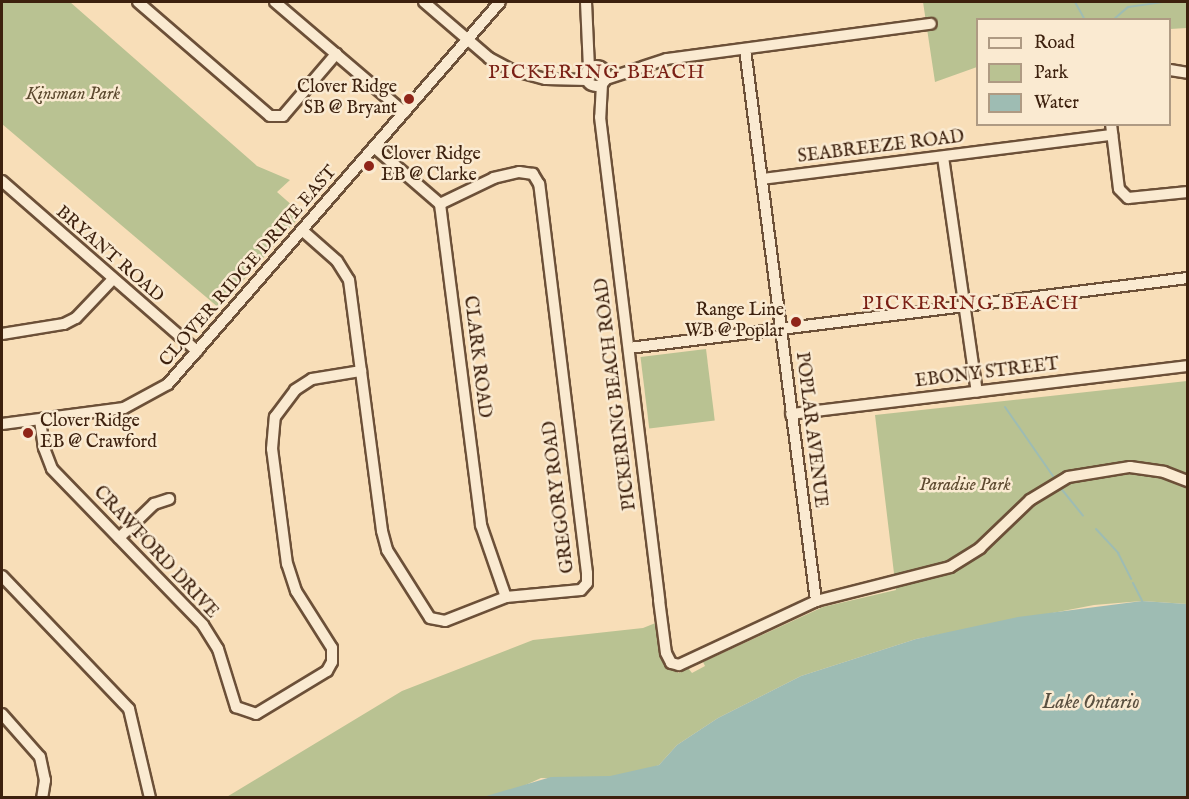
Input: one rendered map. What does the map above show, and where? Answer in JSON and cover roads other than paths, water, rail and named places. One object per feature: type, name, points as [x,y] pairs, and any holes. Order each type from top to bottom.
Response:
[{"type":"street","points":[[138,2],[270,116],[283,116],[336,54]]},
{"type":"street","points":[[275,2],[404,112]]},
{"type":"street","points":[[424,2],[489,58],[512,70],[564,79],[596,76],[667,59],[931,24]]},
{"type":"street","name":"CLOVER RIDGE DRIVE EAST","points":[[2,424],[124,408],[146,399],[168,384],[500,2]]},
{"type":"street","name":"PICKERING BEACH ROAD","points":[[586,2],[666,653],[674,665],[816,601]]},
{"type":"street","name":"POPLAR AVENUE","points":[[746,49],[816,601]]},
{"type":"street","points":[[1171,70],[1188,74]]},
{"type":"street","points":[[1111,130],[1119,189],[1128,198],[1188,192]]},
{"type":"street","name":"SEABREEZE ROAD","points":[[762,179],[943,157],[1111,130]]},
{"type":"street","points":[[374,147],[440,204]]},
{"type":"street","points":[[943,157],[977,392]]},
{"type":"street","name":"GREGORY ROAD","points":[[303,231],[337,261],[349,280],[382,531],[387,550],[430,618],[445,621],[506,597],[581,590],[587,583],[539,184],[533,174],[519,172],[494,178],[440,204]]},
{"type":"street","name":"BRYANT ROAD","points":[[2,181],[197,351]]},
{"type":"street","name":"CLARK ROAD","points":[[440,204],[481,525],[506,597]]},
{"type":"street","points":[[629,348],[1188,278]]},
{"type":"street","points":[[2,334],[64,324],[76,318],[113,279]]},
{"type":"street","name":"EBONY STREET","points":[[791,414],[1188,366]]},
{"type":"street","name":"CRAWFORD DRIVE","points":[[40,420],[44,448],[52,469],[203,625],[218,649],[233,699],[245,713],[256,714],[327,671],[332,648],[296,591],[287,564],[271,437],[275,417],[295,390],[332,373],[361,371]]},
{"type":"street","points":[[816,601],[950,567],[980,548],[1030,500],[1068,477],[1130,467],[1164,472],[1188,481]]},
{"type":"street","points":[[119,538],[154,504],[169,499]]},
{"type":"street","points":[[2,576],[129,709],[150,798]]},
{"type":"street","points":[[2,714],[40,757],[45,780],[42,798]]},
{"type":"water","name":"Lake Ontario","points":[[1142,601],[1187,604],[1187,797],[483,797],[551,777],[610,776],[659,765],[677,745],[718,718],[801,676],[916,639],[1018,617]]},
{"type":"waterway","points":[[1075,2],[1084,18]]},
{"type":"waterway","points":[[1115,18],[1128,7],[1163,2]]},
{"type":"waterway","points":[[1005,407],[1053,476]]},
{"type":"waterway","points":[[1059,486],[1083,516]]},
{"type":"waterway","points":[[1096,529],[1118,553],[1131,579]]},
{"type":"waterway","points":[[1133,583],[1142,601]]},
{"type":"place","name":"Clover Ridge SB @ Bryant","points":[[409,99]]},
{"type":"place","name":"Clover Ridge EB @ Clarke","points":[[369,166]]},
{"type":"place","name":"Range Line WB @ Poplar","points":[[796,322]]},
{"type":"place","name":"Clover Ridge EB @ Crawford","points":[[28,433]]},
{"type":"district","name":"PICKERING BEACH","points":[[597,72]]},
{"type":"district","name":"PICKERING BEACH","points":[[971,303]]},
{"type":"park label","name":"Kinsman Park","points":[[73,95]]},
{"type":"park label","name":"Paradise Park","points":[[965,486]]}]
